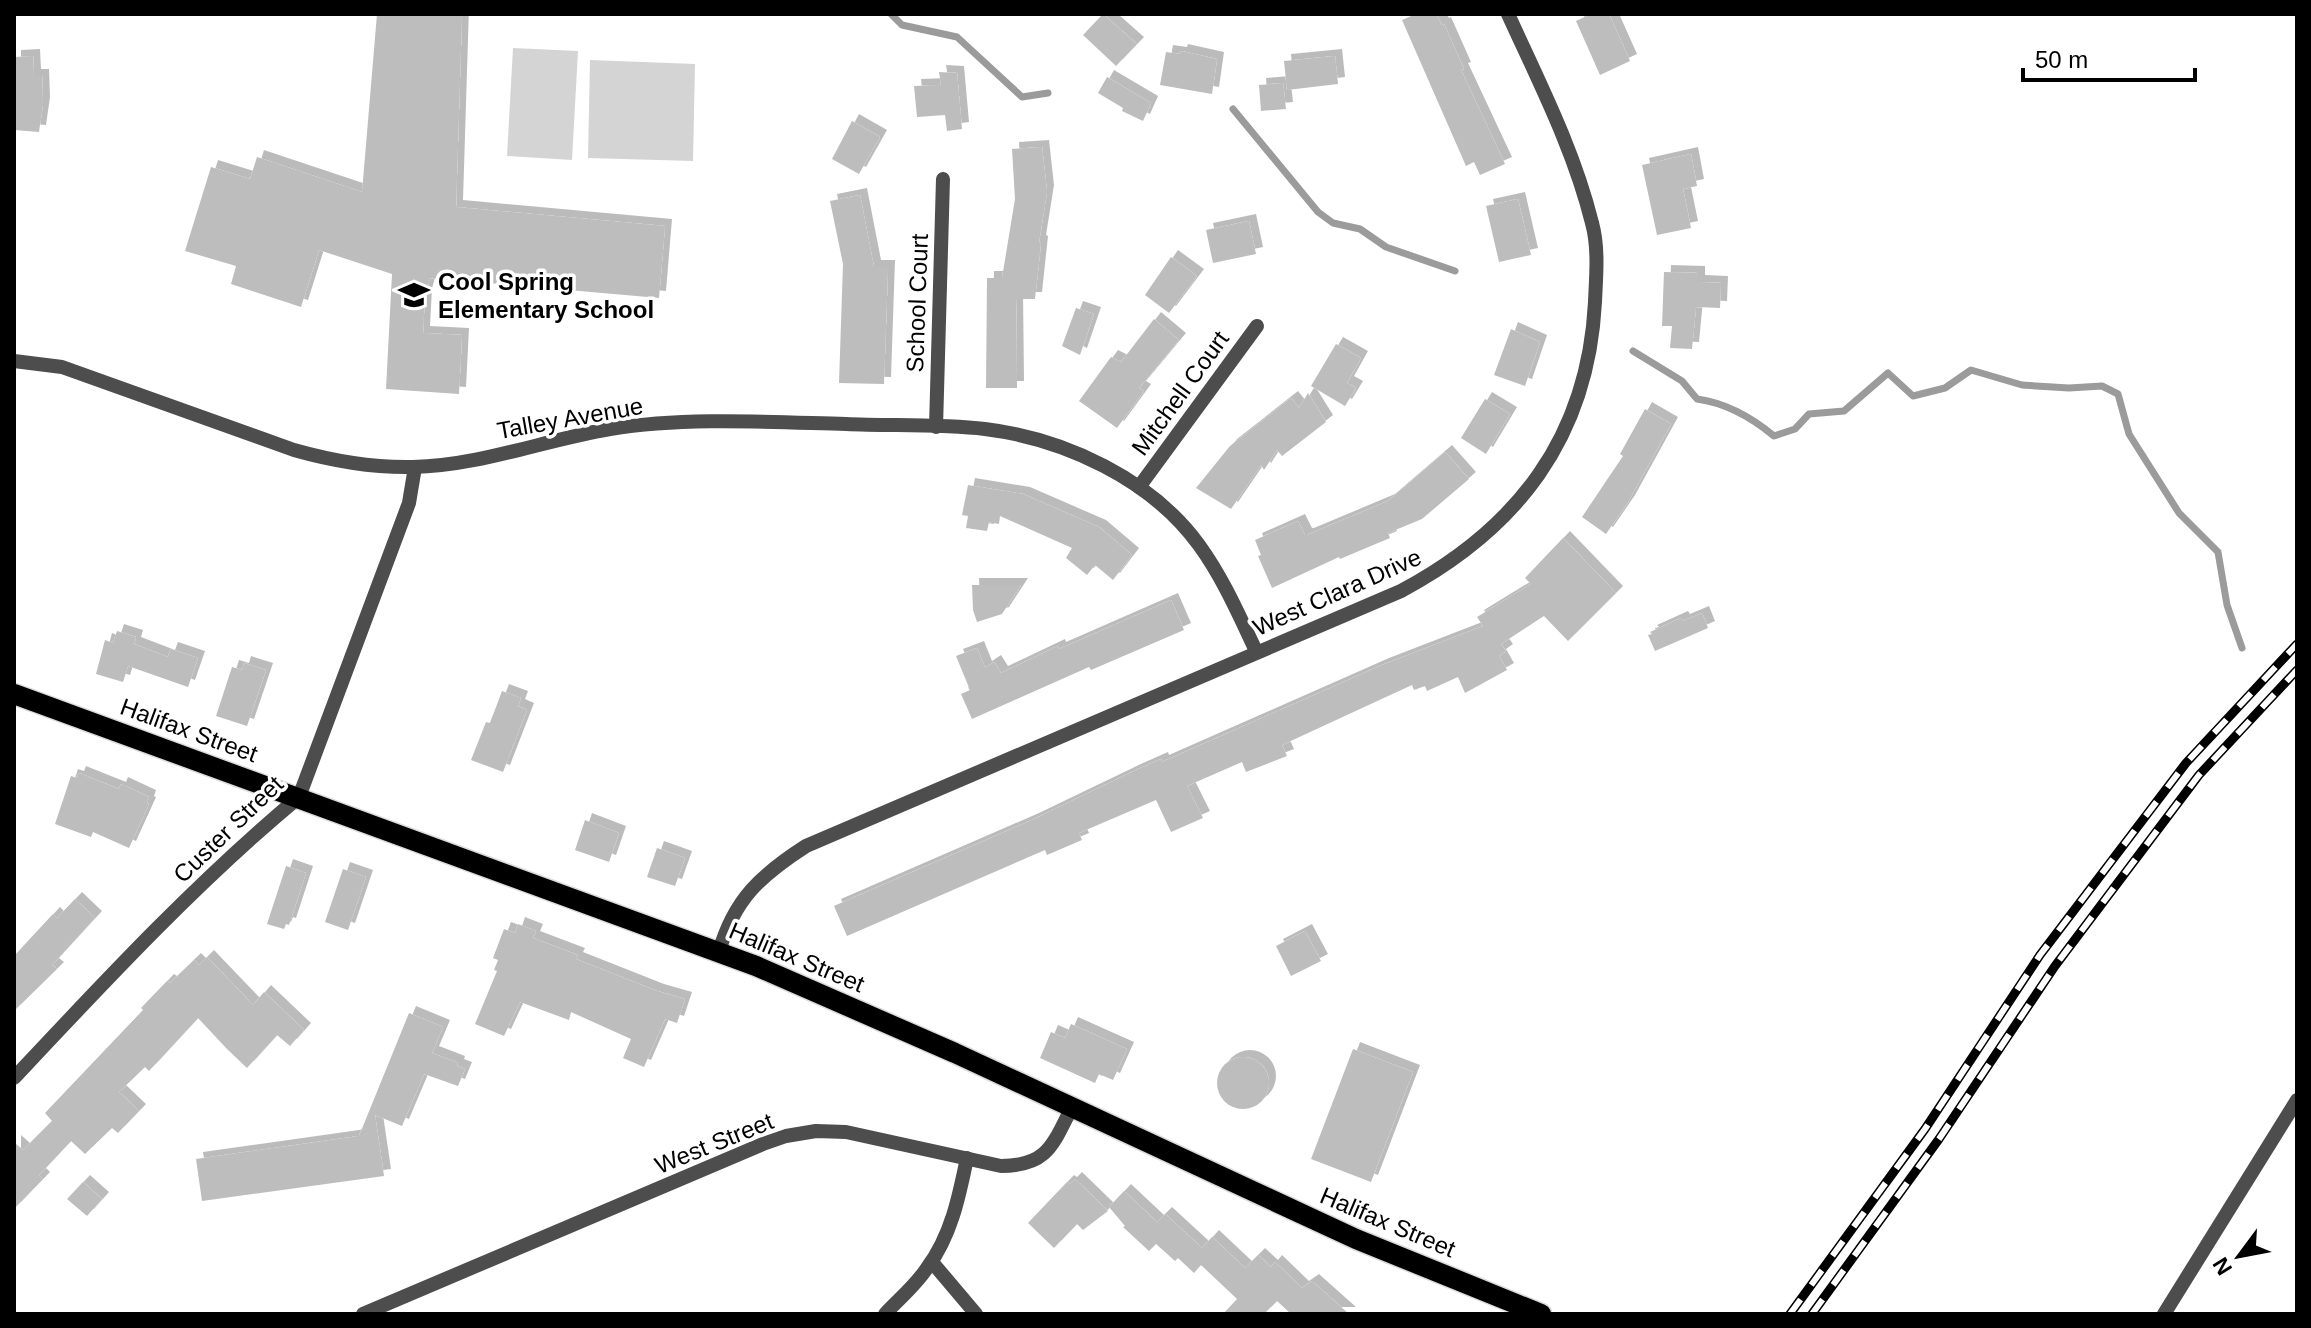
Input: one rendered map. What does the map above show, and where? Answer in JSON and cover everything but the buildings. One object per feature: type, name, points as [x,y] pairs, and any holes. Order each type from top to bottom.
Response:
[{"type":"main road","name":"Halifax Street","points":[[14,694],[719,952],[955,1053],[1356,1239],[1541,1314]]},
{"type":"street","name":"West Clara Drive","points":[[719,952],[726,927],[738,905],[775,866],[806,846],[1401,591],[1436,573],[1475,545],[1509,514],[1552,454],[1572,411],[1587,367],[1596,277],[1593,226],[1571,156],[1508,14]]},
{"type":"street","name":"School Court","points":[[936,427],[943,179]]},
{"type":"street","name":"Mitchell Court","points":[[1139,487],[1257,326]]},
{"type":"street","name":"Talley Avenue","points":[[14,361],[62,367],[326,459],[367,466],[415,467],[509,452],[574,435],[668,424],[804,423],[936,427],[986,429],[1024,437],[1071,451],[1115,472],[1169,512],[1197,543],[1222,580],[1256,651]]},
{"type":"street","name":"Custer Street","points":[[14,1078],[182,905],[299,797],[409,503],[415,467]]},
{"type":"street","points":[[2164,1314],[2297,1100]]},
{"type":"street","name":"West Street","points":[[363,1314],[786,1136],[816,1131],[846,1132],[1001,1166],[1019,1166],[1035,1161],[1050,1150],[1072,1107]]},
{"type":"street","points":[[885,1314],[932,1262],[946,1236],[957,1205],[967,1158]]},
{"type":"street","points":[[932,1262],[976,1314]]},
{"type":"shaded area","points":[[513,48],[578,51],[572,160],[507,156]]},
{"type":"shaded area","points":[[590,60],[695,64],[693,161],[588,158]]},
{"type":"waterway","points":[[891,14],[902,25],[957,37],[1022,97],[1048,93]]},
{"type":"waterway","points":[[1233,109],[1318,212],[1333,223],[1360,229],[1386,247],[1455,271]]},
{"type":"waterway","points":[[1633,351],[1682,381],[1697,399],[1738,412],[1774,436],[1795,429],[1809,414],[1844,411],[1888,373],[1913,396],[1945,388],[1971,370],[2022,385],[2069,388],[2102,386],[2118,394],[2129,434],[2179,513],[2218,552],[2227,605],[2242,648]]},
{"type":"railway","points":[[1790,1314],[1925,1129],[2040,955],[2186,763],[2297,644]]},
{"type":"railway","points":[[1812,1314],[1939,1139],[2055,966],[2199,775],[2297,670]]},
{"type":"place","name":"Cool Spring Elementary School","points":[[414,295]]}]
